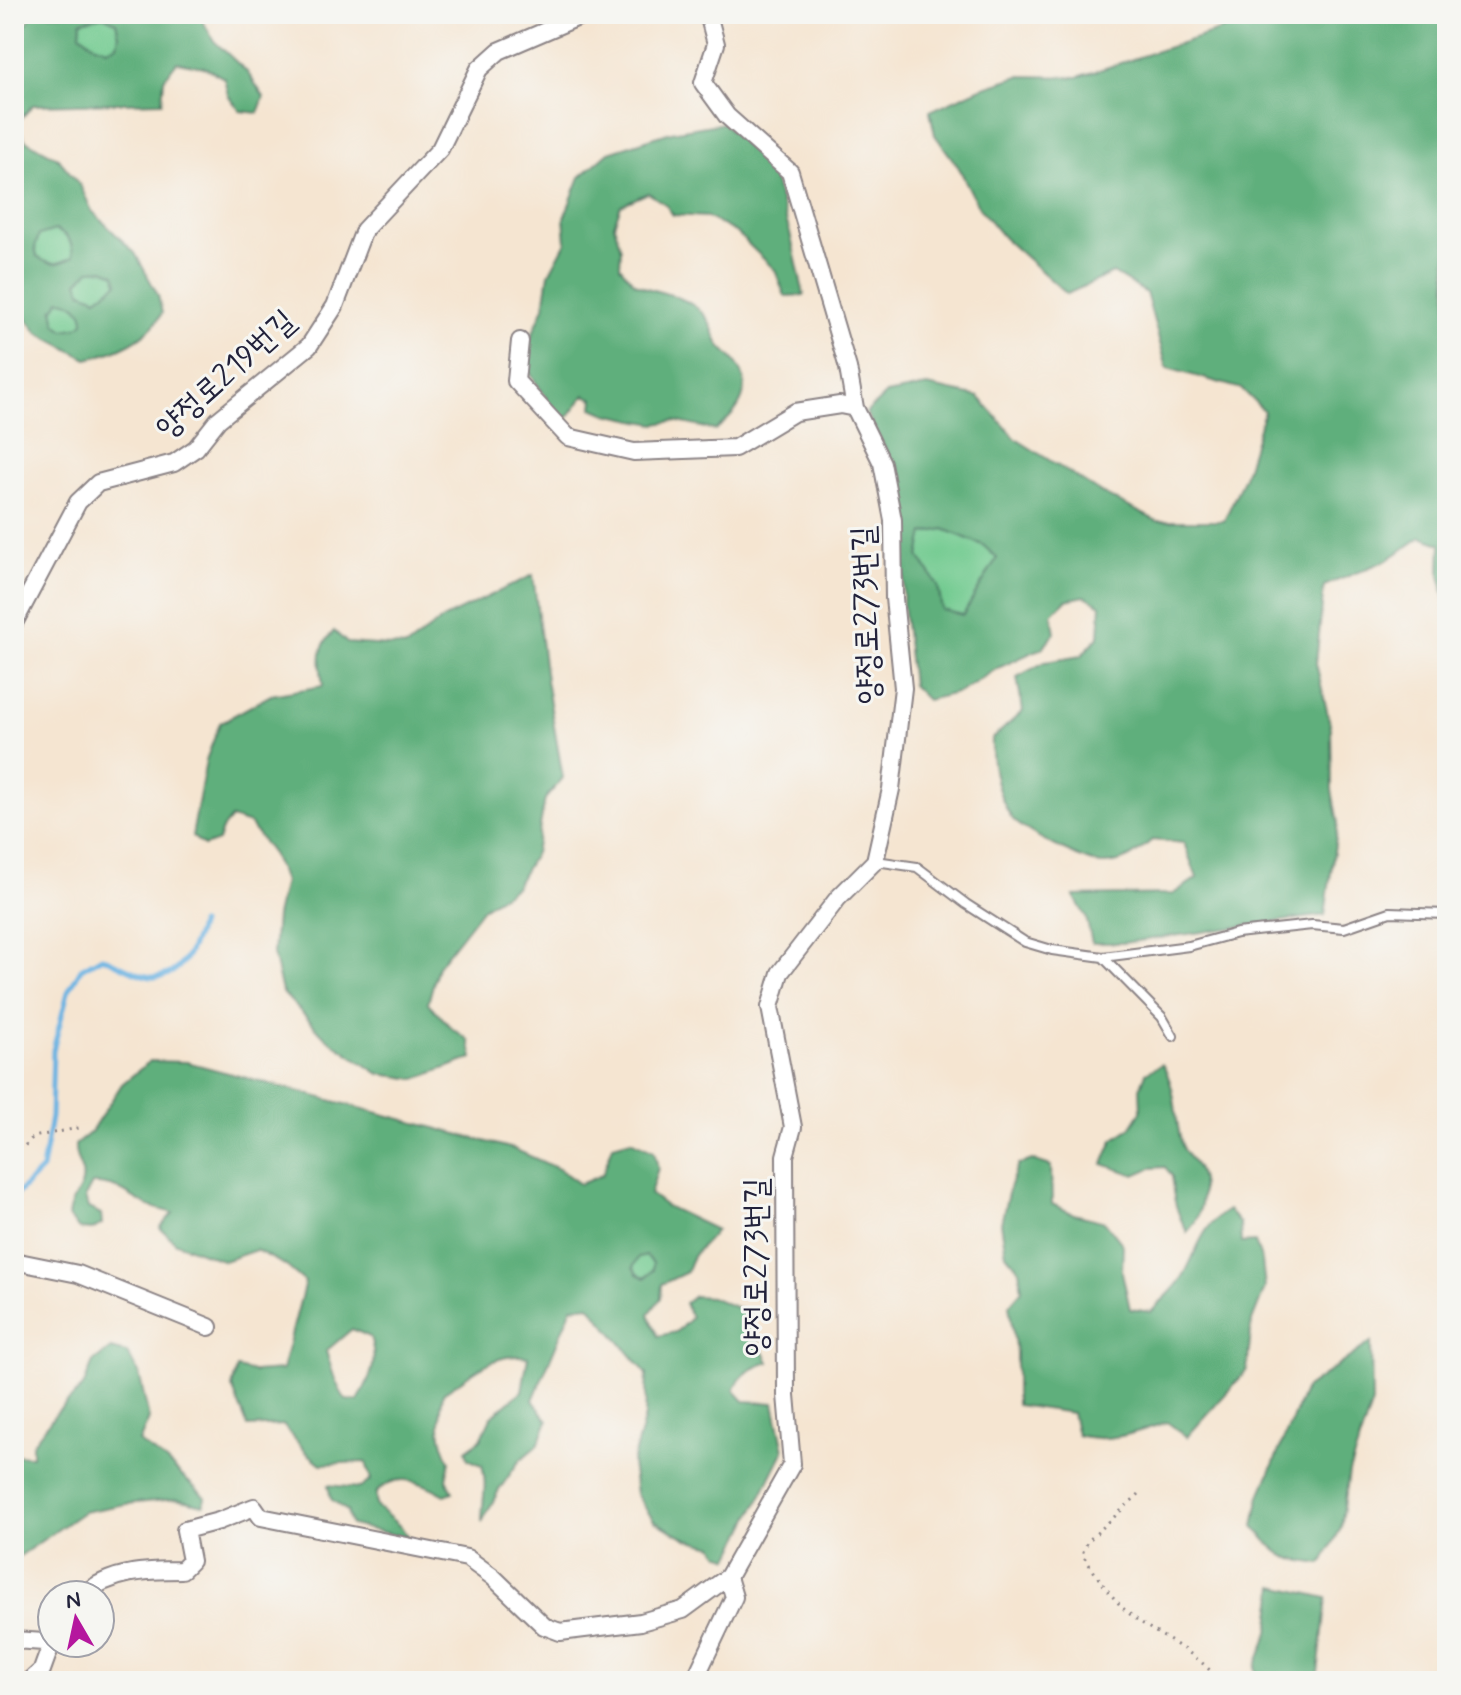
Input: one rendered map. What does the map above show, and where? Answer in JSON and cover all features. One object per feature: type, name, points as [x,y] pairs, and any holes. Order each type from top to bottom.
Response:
[{"type":"street","name":"양정로219번길","points":[[14,623],[78,502],[98,483],[174,463],[196,448],[218,420],[309,346],[335,306],[364,230],[440,149],[479,69],[499,51],[585,14]]},
{"type":"street","name":"양정로273번길","points":[[694,1681],[734,1597],[728,1577],[792,1464],[786,1395],[785,1156],[793,1127],[770,1007],[780,973],[838,898],[875,861],[891,789],[903,688],[894,598],[893,520],[882,463],[855,408],[848,368],[790,172],[727,116],[703,83],[716,44],[708,14]]},
{"type":"street","points":[[520,341],[516,381],[568,437],[634,452],[735,448],[795,412],[840,405],[855,408]]},
{"type":"street","points":[[14,1261],[78,1274],[209,1327]]},
{"type":"street","points":[[110,1579],[128,1572],[182,1570],[191,1561],[185,1530],[254,1507],[261,1517],[467,1558],[493,1577],[544,1626],[560,1632],[641,1622],[683,1610],[728,1577]]},
{"type":"street","points":[[14,1640],[36,1637]]},
{"type":"street","points":[[30,1681],[42,1670],[46,1659]]},
{"type":"lane","points":[[875,861],[917,867],[966,904],[1025,942],[1052,950],[1103,957],[1189,946],[1237,933],[1312,925],[1344,928],[1390,912],[1447,914]]},
{"type":"lane","points":[[1103,957],[1162,1017],[1173,1036]]},
{"type":"path","points":[[14,1157],[33,1137],[83,1127]]},
{"type":"path","points":[[1139,1494],[1088,1541],[1082,1554],[1125,1610],[1183,1648],[1219,1681]]},
{"type":"green space","points":[[33,14],[199,14],[214,41],[247,72],[264,97],[258,113],[240,111],[228,95],[224,78],[204,67],[177,62],[164,79],[162,102],[33,105],[17,123],[25,140],[58,158],[80,185],[92,211],[135,253],[158,295],[162,313],[149,330],[119,349],[87,359],[38,333],[14,303],[14,31],[25,26]],"holes":[[[103,16],[116,22],[119,35],[117,45],[107,49],[95,45],[80,34],[81,21]],[[55,230],[64,234],[71,244],[73,257],[55,263],[37,257],[35,247],[39,235]],[[104,269],[115,274],[118,283],[97,298],[82,292],[78,282],[90,270]],[[60,300],[69,302],[80,310],[84,323],[64,330],[56,324],[53,310]]]},
{"type":"green space","points":[[1270,14],[1447,14],[1447,607],[1440,575],[1441,544],[1421,537],[1387,560],[1324,586],[1316,663],[1331,728],[1332,790],[1338,823],[1325,915],[1123,943],[1092,943],[1086,917],[1074,896],[1173,894],[1197,878],[1184,843],[1152,840],[1125,860],[1112,864],[1096,863],[1027,830],[1011,817],[1002,799],[994,770],[992,739],[1023,711],[1017,677],[1045,662],[1081,656],[1099,636],[1101,605],[1085,596],[1066,600],[1052,614],[1055,633],[1042,648],[998,668],[960,692],[927,700],[912,685],[903,605],[905,522],[888,454],[866,413],[886,394],[927,386],[979,397],[1016,439],[1101,493],[1157,521],[1224,521],[1244,477],[1264,411],[1242,389],[1167,368],[1146,293],[1113,273],[1067,294],[1004,238],[979,208],[959,168],[935,135],[930,111],[981,88],[1019,76],[1078,77]],"holes":[[[944,529],[983,545],[997,558],[963,615],[942,610],[938,586],[919,556],[924,533]]]},
{"type":"green space","points":[[103,16],[116,22],[119,35],[117,45],[107,49],[80,34],[81,21]]},
{"type":"green space","points":[[723,123],[772,172],[804,295],[785,296],[775,270],[737,233],[707,217],[673,215],[665,204],[648,193],[621,205],[614,225],[621,249],[620,266],[637,284],[679,298],[703,314],[718,344],[740,369],[744,379],[742,398],[732,415],[715,430],[674,421],[656,424],[607,414],[593,408],[594,399],[585,395],[567,418],[557,414],[530,373],[530,340],[544,307],[549,274],[566,242],[564,218],[580,177],[609,152],[671,132]]},
{"type":"green space","points":[[55,230],[69,241],[73,258],[55,264],[37,257],[35,247],[39,235]]},
{"type":"green space","points":[[104,269],[115,274],[118,283],[97,298],[82,292],[78,282],[90,270]]},
{"type":"green space","points":[[60,300],[77,307],[84,323],[64,330],[56,323],[53,310]]},
{"type":"green space","points":[[944,529],[983,545],[997,558],[963,616],[942,610],[938,586],[919,556],[923,534]]},
{"type":"green space","points":[[533,575],[546,680],[563,778],[545,799],[535,853],[515,887],[484,907],[438,966],[428,1003],[453,1029],[469,1040],[473,1058],[416,1079],[379,1074],[326,1038],[282,992],[273,954],[276,916],[284,881],[272,854],[250,824],[231,818],[222,829],[218,841],[204,846],[192,836],[206,760],[220,723],[271,695],[323,686],[322,650],[334,631],[347,643],[406,647],[444,618]]},
{"type":"green space","points":[[150,1061],[187,1062],[514,1149],[559,1169],[580,1184],[602,1175],[613,1145],[631,1140],[654,1151],[658,1168],[650,1194],[666,1206],[716,1230],[695,1254],[687,1272],[662,1284],[661,1298],[649,1314],[658,1336],[676,1332],[691,1318],[685,1303],[694,1296],[711,1297],[742,1310],[769,1362],[748,1372],[734,1390],[744,1401],[774,1403],[784,1450],[730,1558],[720,1554],[714,1546],[687,1539],[654,1521],[636,1494],[632,1463],[645,1416],[647,1374],[589,1305],[572,1307],[533,1400],[548,1421],[538,1445],[520,1460],[482,1522],[484,1472],[482,1465],[468,1459],[466,1450],[481,1439],[491,1417],[522,1391],[528,1357],[505,1357],[494,1361],[443,1393],[440,1428],[450,1461],[446,1479],[453,1492],[445,1495],[428,1486],[401,1480],[384,1486],[376,1493],[376,1506],[402,1528],[408,1538],[351,1525],[347,1511],[331,1499],[328,1485],[360,1488],[371,1480],[366,1462],[321,1464],[283,1425],[248,1427],[232,1387],[237,1368],[254,1372],[282,1370],[305,1282],[285,1265],[256,1250],[224,1261],[176,1243],[160,1228],[173,1213],[148,1206],[112,1187],[92,1184],[85,1197],[88,1208],[101,1214],[102,1224],[92,1230],[79,1229],[68,1217],[83,1177],[75,1145],[91,1132],[122,1084]],"holes":[[[646,1256],[653,1263],[653,1270],[645,1278],[637,1274],[633,1267],[638,1258]],[[352,1329],[370,1337],[374,1355],[369,1377],[358,1401],[346,1400],[342,1395],[326,1351]]]},
{"type":"green space","points":[[1162,1064],[1171,1085],[1183,1148],[1200,1176],[1200,1210],[1187,1232],[1176,1205],[1172,1176],[1165,1167],[1151,1168],[1135,1175],[1103,1164],[1113,1140],[1130,1128],[1141,1111],[1140,1088],[1146,1073]]},
{"type":"green space","points":[[1032,1160],[1051,1166],[1052,1204],[1105,1222],[1123,1245],[1122,1272],[1130,1309],[1151,1312],[1182,1278],[1206,1230],[1228,1210],[1240,1224],[1241,1243],[1255,1242],[1262,1261],[1265,1288],[1252,1321],[1247,1370],[1187,1437],[1167,1422],[1123,1436],[1100,1438],[1077,1435],[1072,1413],[1016,1405],[1016,1353],[1009,1305],[1022,1290],[1019,1269],[1006,1254],[1001,1223],[1018,1165]]},
{"type":"green space","points":[[647,1256],[653,1263],[653,1270],[645,1278],[637,1274],[633,1267],[638,1258]]},
{"type":"green space","points":[[1371,1342],[1372,1403],[1349,1472],[1341,1528],[1322,1564],[1289,1558],[1276,1550],[1254,1526],[1259,1498],[1305,1389]]},
{"type":"green space","points":[[111,1349],[127,1353],[139,1373],[149,1419],[139,1442],[166,1461],[205,1497],[204,1505],[176,1499],[83,1512],[14,1560],[14,1455],[32,1456],[32,1444],[58,1411],[83,1387],[93,1362]]},
{"type":"green space","points":[[1275,1586],[1327,1598],[1317,1681],[1259,1681],[1255,1668],[1269,1632]]},
{"type":"waterway","points":[[14,1197],[42,1169],[51,1117],[53,1050],[68,992],[81,969],[102,957],[142,975],[164,976],[185,959],[200,924]]}]
